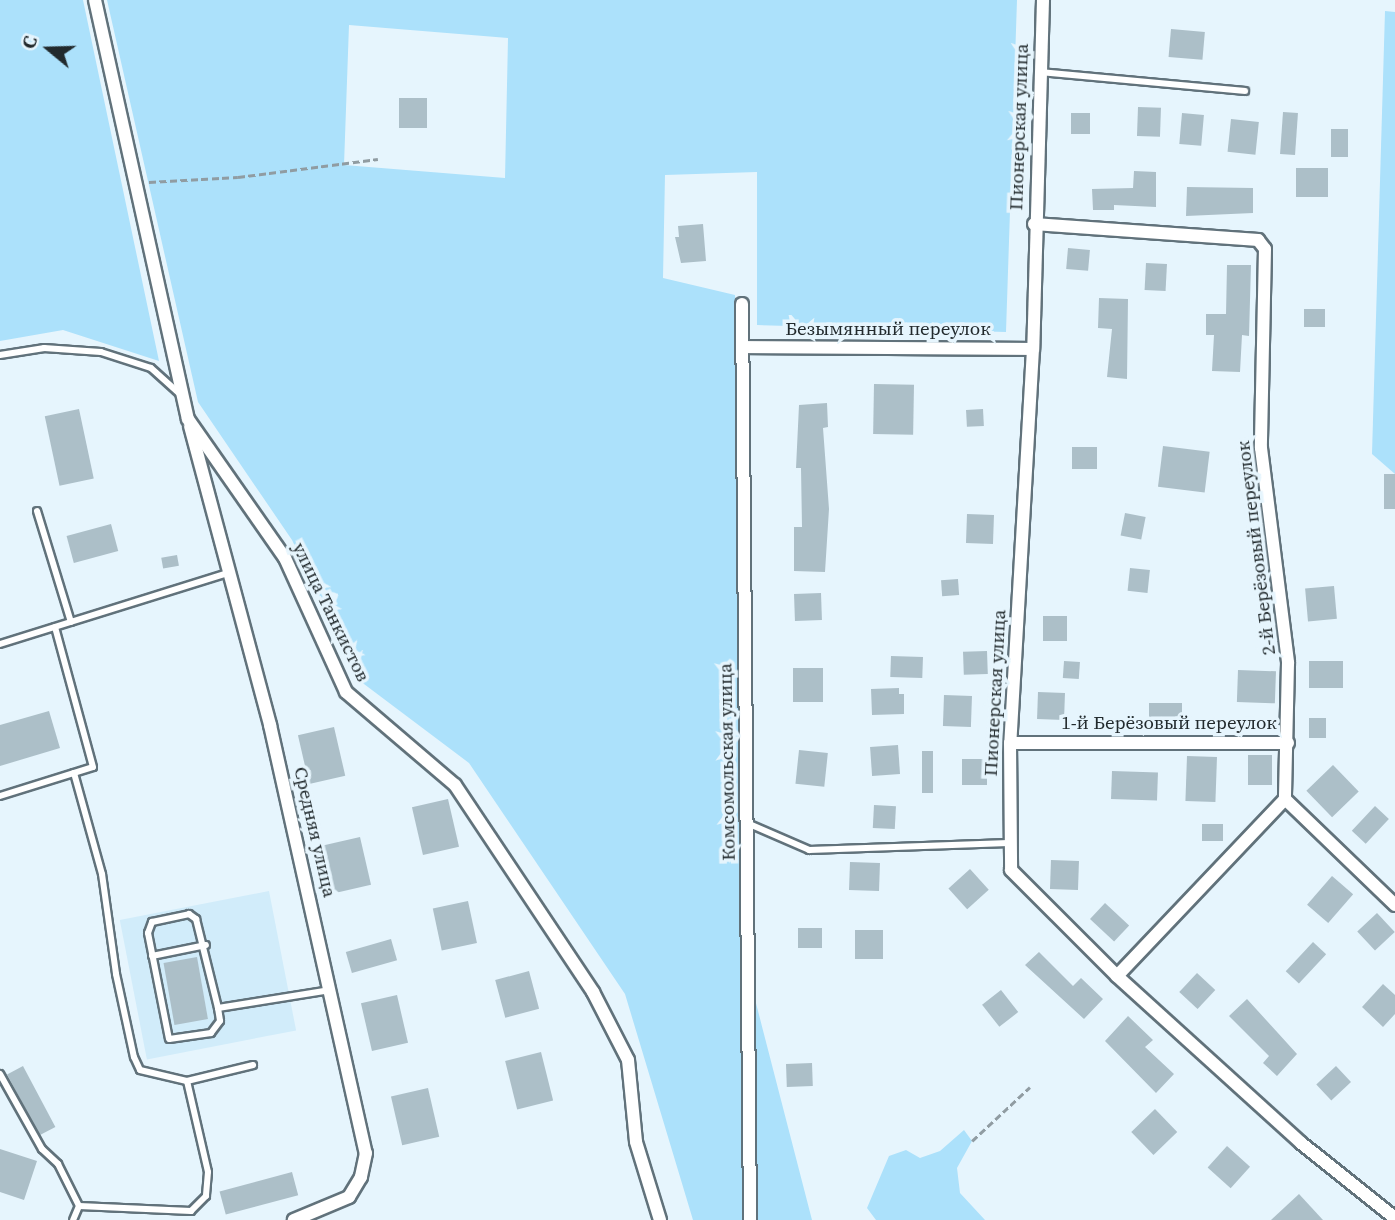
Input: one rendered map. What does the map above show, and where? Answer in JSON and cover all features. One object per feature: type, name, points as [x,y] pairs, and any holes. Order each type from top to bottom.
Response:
[{"type":"street","name":"улица Танкистов","points":[[95,0],[188,419],[285,558],[346,692],[455,785],[593,992],[628,1060],[636,1142],[660,1220]]},
{"type":"street","name":"Пионерская улица","points":[[1043,0],[1034,224],[1033,349],[1010,743],[1011,870],[1117,976],[1301,1143],[1395,1218]]},
{"type":"street","name":"2-й Берёзовый переулок","points":[[1034,224],[1258,240],[1265,249],[1261,448],[1288,663],[1288,743]]},
{"type":"street","name":"Комсомольская улица","points":[[742,304],[750,1220]]},
{"type":"street","name":"Безымянный переулок","points":[[742,347],[1033,349]]},
{"type":"street","name":"Средняя улица","points":[[188,419],[270,725],[366,1153],[361,1177],[349,1197],[294,1220]]},
{"type":"street","name":"1-й Берёзовый переулок","points":[[1010,743],[1288,743],[1285,799]]},
{"type":"street","points":[[1117,976],[1285,799],[1395,905]]},
{"type":"lane","points":[[1040,72],[1245,91]]},
{"type":"lane","points":[[0,355],[44,348],[101,352],[150,368],[182,397]]},
{"type":"lane","points":[[37,511],[71,622]]},
{"type":"lane","points":[[0,644],[228,573]]},
{"type":"lane","points":[[0,796],[93,767],[55,627]]},
{"type":"lane","points":[[74,773],[102,874],[116,974],[134,1057],[140,1070],[187,1080],[253,1065]]},
{"type":"lane","points":[[747,823],[809,850],[1009,842]]},
{"type":"lane","points":[[189,914],[196,919],[205,944],[220,1021],[211,1033],[169,1039],[148,933],[152,922],[189,914]]},
{"type":"lane","points":[[152,956],[205,944]]},
{"type":"lane","points":[[218,1008],[331,990]]},
{"type":"lane","points":[[0,1074],[42,1149],[58,1164],[79,1206],[73,1220]]},
{"type":"lane","points":[[79,1206],[191,1211],[206,1196],[208,1171],[187,1080]]},
{"type":"path","points":[[135,183],[237,177],[378,159]]},
{"type":"path","points":[[972,1141],[1030,1087]]},
{"type":"shaded area","points":[[0,0],[83,0],[159,361],[63,330],[0,341]]},
{"type":"shaded area","points":[[107,0],[1017,0],[1006,332],[757,325],[757,172],[665,175],[663,278],[735,295],[742,949],[812,1220],[693,1220],[625,994],[469,763],[360,681],[292,540],[198,402]],"holes":[[[349,25],[508,38],[505,178],[344,165]]]},
{"type":"shaded area","points":[[1385,11],[1395,12],[1395,474],[1372,454]]},
{"type":"shaded area","points":[[269,891],[296,1030],[147,1059],[120,920]]},
{"type":"shaded area","points":[[964,1130],[972,1141],[957,1168],[960,1193],[985,1220],[876,1220],[867,1208],[889,1156],[906,1150],[920,1158],[940,1151]]},
{"type":"building","points":[[1171,29],[1205,32],[1202,60],[1169,57]]},
{"type":"building","points":[[399,98],[427,98],[427,128],[399,128]]},
{"type":"building","points":[[1138,107],[1161,108],[1160,137],[1137,136]]},
{"type":"building","points":[[1283,112],[1298,113],[1295,155],[1280,154]]},
{"type":"building","points":[[1071,113],[1090,113],[1090,134],[1071,134]]},
{"type":"building","points":[[1182,113],[1204,115],[1201,146],[1179,144]]},
{"type":"building","points":[[1231,119],[1259,122],[1255,155],[1228,152]]},
{"type":"building","points":[[1331,129],[1348,129],[1348,157],[1331,157]]},
{"type":"building","points":[[1296,168],[1328,168],[1328,197],[1296,197]]},
{"type":"building","points":[[1134,171],[1156,172],[1156,207],[1114,205],[1114,210],[1093,210],[1092,189],[1133,188]]},
{"type":"building","points":[[1187,187],[1253,188],[1253,213],[1186,216]]},
{"type":"building","points":[[703,224],[706,261],[681,263],[675,237],[679,237],[678,226]]},
{"type":"building","points":[[1068,248],[1090,250],[1088,271],[1066,269]]},
{"type":"building","points":[[1146,263],[1167,264],[1166,291],[1145,290]]},
{"type":"building","points":[[1227,265],[1251,265],[1249,336],[1242,335],[1240,372],[1212,371],[1214,335],[1206,335],[1206,314],[1226,314]]},
{"type":"building","points":[[1099,298],[1128,299],[1127,379],[1107,377],[1112,329],[1098,328]]},
{"type":"building","points":[[1304,309],[1325,309],[1325,327],[1304,327]]},
{"type":"building","points":[[874,384],[914,385],[913,435],[873,434]]},
{"type":"building","points":[[827,403],[828,427],[823,428],[829,509],[825,572],[794,571],[794,527],[802,527],[801,468],[796,468],[799,405]]},
{"type":"building","points":[[79,409],[94,478],[60,486],[45,416]]},
{"type":"building","points":[[983,409],[984,426],[967,427],[966,410]]},
{"type":"building","points":[[1163,446],[1210,452],[1205,492],[1158,487]]},
{"type":"building","points":[[1072,447],[1097,447],[1097,469],[1072,469]]},
{"type":"building","points":[[1384,474],[1395,474],[1395,509],[1384,509]]},
{"type":"building","points":[[1125,513],[1146,517],[1141,540],[1121,536]]},
{"type":"building","points":[[967,514],[994,515],[993,544],[966,543]]},
{"type":"building","points":[[111,524],[118,551],[74,563],[67,536]]},
{"type":"building","points":[[177,555],[179,566],[163,569],[161,558]]},
{"type":"building","points":[[1130,568],[1150,570],[1147,593],[1128,591]]},
{"type":"building","points":[[958,579],[959,595],[942,596],[941,580]]},
{"type":"building","points":[[1334,586],[1337,619],[1308,621],[1305,589]]},
{"type":"building","points":[[821,593],[822,620],[795,621],[794,594]]},
{"type":"building","points":[[1043,616],[1067,616],[1067,641],[1043,641]]},
{"type":"building","points":[[987,651],[988,674],[964,675],[963,652]]},
{"type":"building","points":[[891,656],[923,657],[922,678],[890,677]]},
{"type":"building","points":[[1064,661],[1080,662],[1079,679],[1063,678]]},
{"type":"building","points":[[1309,661],[1343,661],[1343,688],[1309,688]]},
{"type":"building","points":[[793,668],[823,668],[823,702],[793,702]]},
{"type":"building","points":[[1238,670],[1276,671],[1275,703],[1237,702]]},
{"type":"building","points":[[899,688],[899,694],[904,694],[904,714],[872,715],[871,689]]},
{"type":"building","points":[[1038,692],[1065,693],[1064,720],[1037,719]]},
{"type":"building","points":[[944,695],[972,696],[971,727],[943,726]]},
{"type":"building","points":[[1149,703],[1182,703],[1182,727],[1149,727]]},
{"type":"building","points":[[49,711],[60,748],[0,766],[0,725]]},
{"type":"building","points":[[1309,718],[1326,718],[1326,738],[1309,738]]},
{"type":"building","points":[[334,727],[345,776],[309,784],[298,735]]},
{"type":"building","points":[[898,745],[900,774],[872,776],[870,747]]},
{"type":"building","points":[[799,750],[828,753],[824,787],[795,784]]},
{"type":"building","points":[[922,751],[933,751],[933,793],[922,793]]},
{"type":"building","points":[[1248,755],[1272,755],[1272,785],[1248,785]]},
{"type":"building","points":[[1187,756],[1217,757],[1215,802],[1185,801]]},
{"type":"building","points":[[962,759],[987,759],[987,785],[962,785]]},
{"type":"building","points":[[1333,765],[1359,792],[1332,817],[1306,791]]},
{"type":"building","points":[[1112,771],[1158,773],[1157,801],[1111,799]]},
{"type":"building","points":[[448,799],[459,847],[423,855],[412,807]]},
{"type":"building","points":[[874,805],[896,806],[895,829],[873,828]]},
{"type":"building","points":[[1375,806],[1389,819],[1366,844],[1352,831]]},
{"type":"building","points":[[1202,824],[1223,824],[1223,841],[1202,841]]},
{"type":"building","points":[[360,837],[371,885],[334,893],[323,846]]},
{"type":"building","points":[[1051,860],[1079,861],[1078,890],[1050,889]]},
{"type":"building","points":[[850,862],[880,863],[879,891],[849,890]]},
{"type":"building","points":[[970,869],[989,890],[967,909],[948,888]]},
{"type":"building","points":[[1332,876],[1353,894],[1328,923],[1307,905]]},
{"type":"building","points":[[468,901],[477,943],[442,951],[433,908]]},
{"type":"building","points":[[1105,903],[1129,926],[1114,942],[1090,919]]},
{"type":"building","points":[[1377,913],[1395,932],[1375,950],[1357,931]]},
{"type":"building","points":[[798,928],[822,928],[822,948],[798,948]]},
{"type":"building","points":[[855,930],[883,930],[883,959],[855,959]]},
{"type":"building","points":[[391,939],[397,960],[352,973],[346,952]]},
{"type":"building","points":[[1313,942],[1326,954],[1299,984],[1286,971]]},
{"type":"building","points":[[1039,952],[1073,986],[1081,978],[1103,999],[1084,1019],[1025,965]]},
{"type":"building","points":[[197,957],[208,1019],[174,1025],[164,963]]},
{"type":"building","points":[[529,971],[539,1009],[505,1018],[495,980]]},
{"type":"building","points":[[1197,973],[1215,990],[1198,1009],[1179,992]]},
{"type":"building","points":[[1383,984],[1395,995],[1395,1014],[1383,1027],[1362,1007]]},
{"type":"building","points":[[1001,990],[1018,1012],[999,1027],[982,1005]]},
{"type":"building","points":[[397,995],[408,1043],[372,1051],[361,1003]]},
{"type":"building","points":[[1247,999],[1297,1054],[1277,1076],[1263,1063],[1269,1056],[1229,1016]]},
{"type":"building","points":[[1128,1016],[1153,1040],[1145,1047],[1174,1074],[1156,1093],[1105,1041]]},
{"type":"building","points":[[541,1052],[553,1101],[517,1109],[505,1061]]},
{"type":"building","points":[[812,1063],[813,1086],[787,1087],[786,1064]]},
{"type":"building","points":[[23,1066],[55,1127],[40,1135],[7,1074]]},
{"type":"building","points":[[1336,1066],[1351,1082],[1331,1101],[1316,1084]]},
{"type":"building","points":[[428,1088],[439,1137],[402,1145],[391,1097]]},
{"type":"building","points":[[1155,1109],[1177,1132],[1153,1155],[1131,1132]]},
{"type":"building","points":[[1227,1146],[1250,1167],[1231,1188],[1208,1168]]},
{"type":"building","points":[[0,1149],[37,1161],[24,1200],[0,1192]]},
{"type":"building","points":[[292,1172],[298,1195],[226,1215],[220,1191]]},
{"type":"building","points":[[1299,1194],[1323,1220],[1271,1220]]}]
